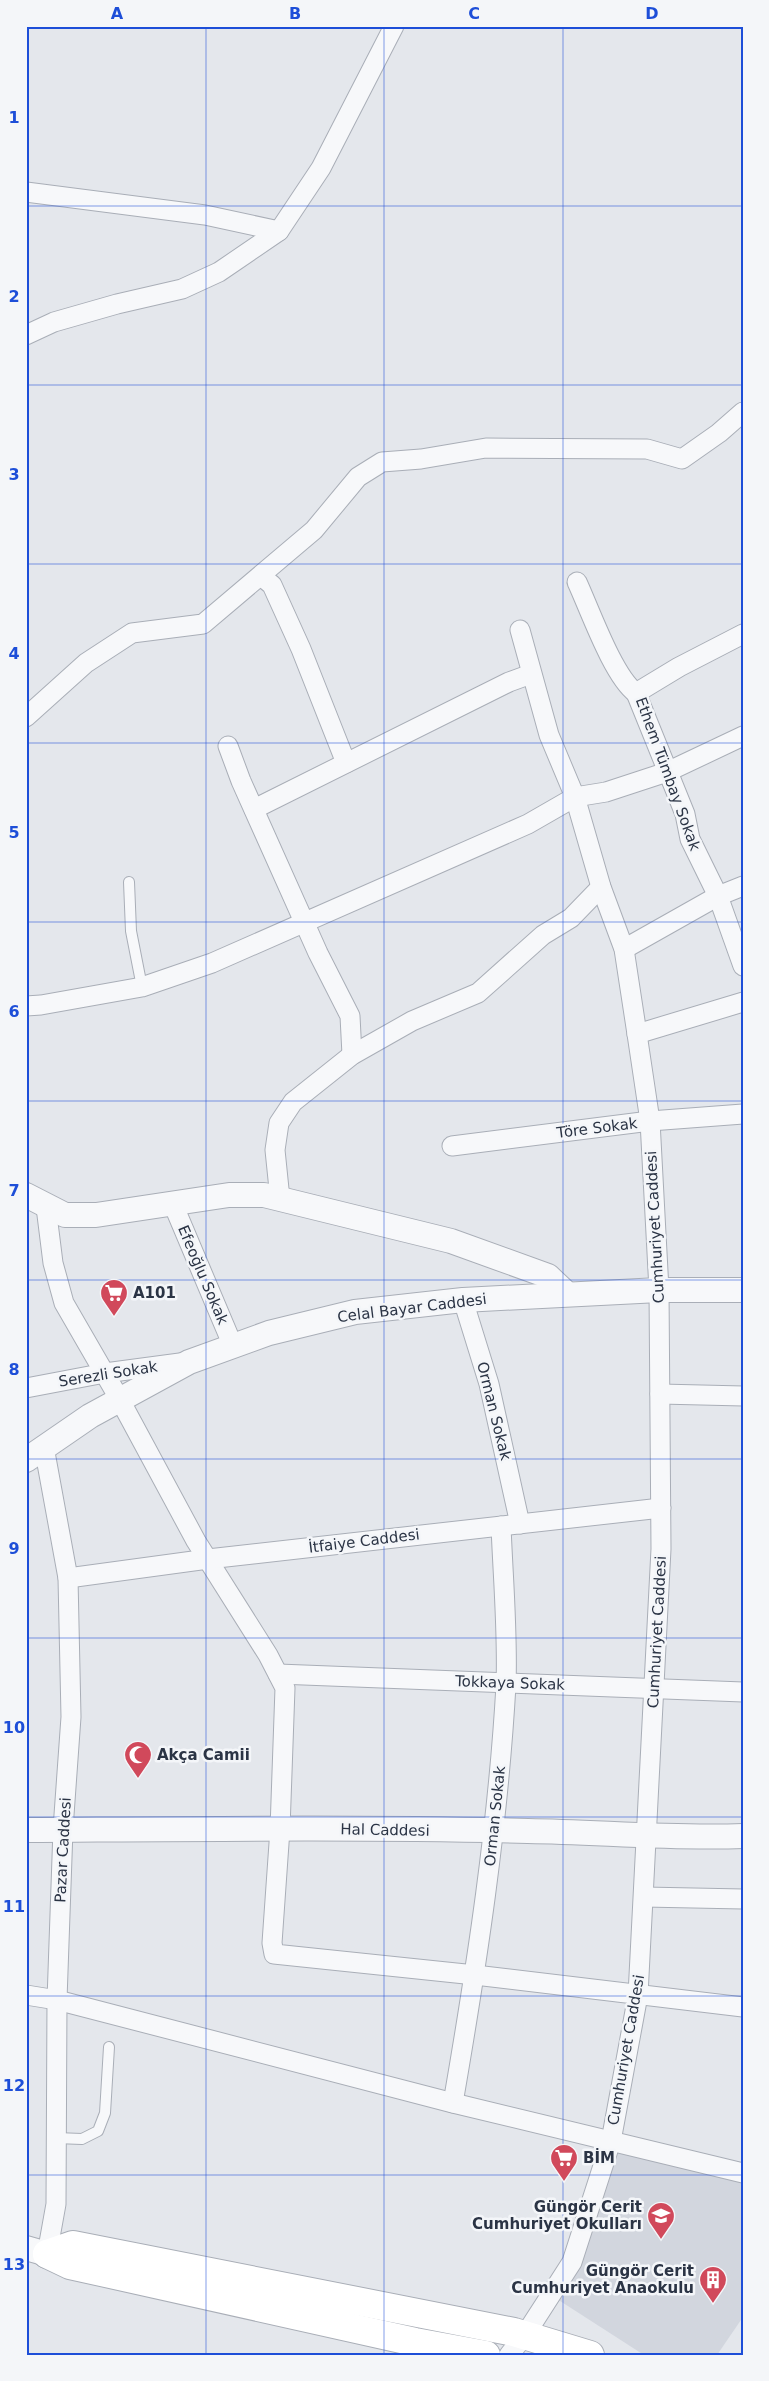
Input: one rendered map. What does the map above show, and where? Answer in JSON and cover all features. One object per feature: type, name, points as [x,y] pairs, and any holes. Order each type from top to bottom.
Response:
[{"type":"main road","points":[[36,2251],[73,2246],[517,2345],[590,2355]]},
{"type":"main road","points":[[36,2251],[70,2265],[475,2354]]},
{"type":"street","points":[[26,335],[54,322],[117,304],[182,289],[219,272],[279,231],[320,168],[394,26]]},
{"type":"street","points":[[26,192],[205,215],[279,231]]},
{"type":"street","points":[[26,717],[86,663],[132,633],[203,624],[314,530],[358,477],[382,462],[421,459],[486,448],[647,449],[682,459],[719,434],[743,412]]},
{"type":"street","points":[[261,576],[272,585],[301,650],[346,763]]},
{"type":"street","points":[[577,582],[615,665],[627,686],[636,693]]},
{"type":"street","name":"Cumhuriyet Caddesi","points":[[517,2345],[572,2262],[611,2141],[638,1995],[648,1836],[661,1549],[659,1290],[650,1121],[638,1034],[624,949],[601,887],[575,797],[549,735],[520,630]]},
{"type":"street","name":"Ethem Tümbay Sokak","points":[[743,634],[679,667],[636,693],[685,814],[690,839],[718,896],[743,966]]},
{"type":"street","points":[[254,809],[508,682],[531,674]]},
{"type":"street","points":[[26,1006],[142,987],[212,963],[528,824],[575,797],[606,792],[667,772],[743,736]]},
{"type":"street","points":[[228,746],[305,922],[350,1016],[352,1054]]},
{"type":"street","points":[[624,949],[718,896],[743,886]]},
{"type":"street","points":[[280,1199],[275,1150],[279,1122],[292,1102],[352,1054],[412,1021],[478,993],[543,935],[571,918],[601,887]]},
{"type":"street","points":[[638,1034],[743,1002]]},
{"type":"street","name":"Töre Sokak","points":[[452,1146],[650,1121],[743,1114]]},
{"type":"street","points":[[36,1201],[65,1215],[96,1215],[229,1195],[264,1195],[452,1241],[548,1276],[567,1294]]},
{"type":"street","points":[[36,1201],[64,1303],[208,1559],[268,1655],[284,1688],[280,1829],[272,1944],[274,1954],[476,1975],[743,2008]]},
{"type":"street","name":"Efeoğlu Sokak","points":[[173,1204],[234,1346]]},
{"type":"street","name":"Celal Bayar Caddesi","points":[[35,1454],[90,1416],[189,1362],[269,1333],[355,1312],[463,1300],[567,1294],[659,1290],[743,1290]]},
{"type":"street","name":"Orman Sokak","points":[[452,2103],[476,1975],[495,1830],[506,1683],[511,1525],[489,1384],[463,1300]]},
{"type":"street","name":"Serezli Sokak","points":[[26,1388],[105,1373],[189,1362]]},
{"type":"street","points":[[660,1394],[743,1396]]},
{"type":"street","name":"Pazar Caddesi","points":[[35,1454],[68,1578],[71,1717],[63,1830],[57,2000],[56,2204],[36,2251]]},
{"type":"street","name":"İtfaiye Caddesi","points":[[68,1578],[208,1559],[661,1508]]},
{"type":"street","name":"Tokkaya Sokak","points":[[278,1674],[743,1692]]},
{"type":"street","name":"Hal Caddesi","points":[[26,1830],[495,1830],[648,1836],[743,1836]]},
{"type":"street","points":[[644,1897],[743,1899]]},
{"type":"street","points":[[26,1995],[57,2000],[452,2103],[743,2173]]},
{"type":"lane","points":[[129,882],[131,931],[142,987]]},
{"type":"lane","points":[[56,2138],[82,2140],[98,2131],[105,2113],[109,2047]]},
{"type":"shaded area","name":"Güngör Cerit Cumhuriyet Okulları","points":[[615,2151],[743,2182],[743,2317],[717,2355],[644,2355],[557,2299]]},
{"type":"place","name":"A101","points":[[114,1317]]},
{"type":"place","name":"Akça Camii","points":[[138,1779]]},
{"type":"place","name":"BİM","points":[[564,2182]]},
{"type":"place","name":"Güngör Cerit Cumhuriyet Okulları","points":[[661,2240]]},
{"type":"place","name":"Güngör Cerit Cumhuriyet Anaokulu","points":[[713,2304]]}]
